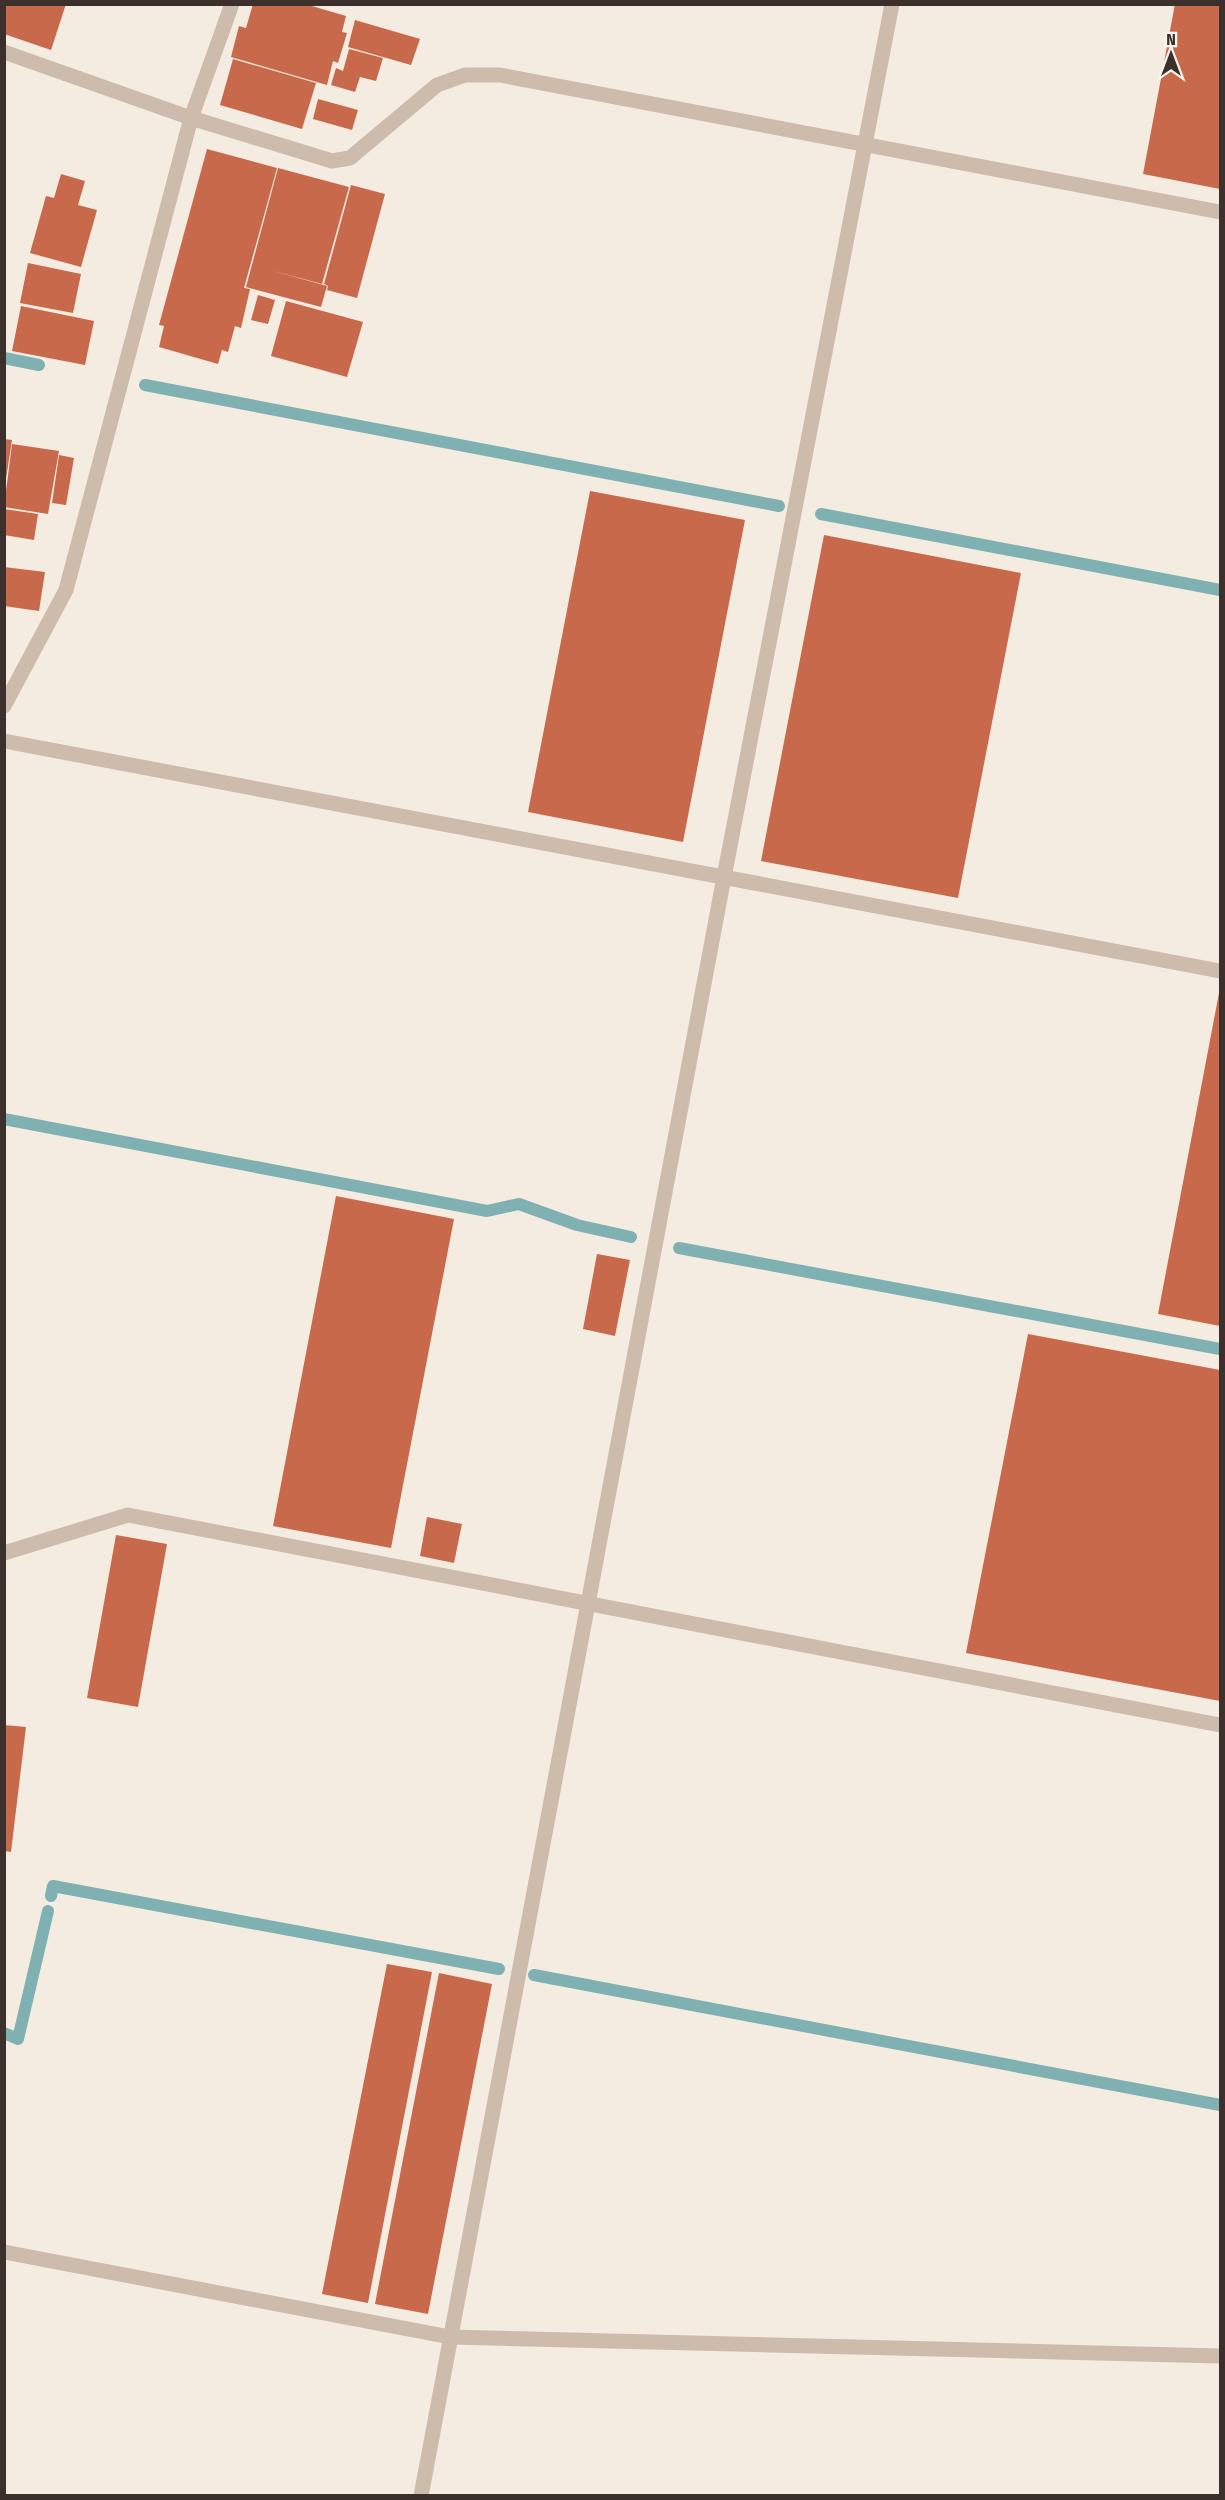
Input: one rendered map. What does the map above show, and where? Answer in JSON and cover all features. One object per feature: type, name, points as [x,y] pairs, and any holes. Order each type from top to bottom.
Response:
[{"type":"street","points":[[4,706],[66,590],[191,118],[232,4]]},
{"type":"street","points":[[421,2496],[724,877],[892,4]]},
{"type":"street","points":[[4,52],[191,118],[332,160],[350,158],[437,85],[465,75],[500,75],[1221,212]]},
{"type":"street","points":[[4,741],[1221,971]]},
{"type":"street","points":[[4,1553],[128,1515],[1221,1725]]},
{"type":"street","points":[[4,2252],[450,2337],[1221,2356]]},
{"type":"building","points":[[4,4],[66,4],[51,50],[4,34]]},
{"type":"building","points":[[253,4],[305,4],[346,16],[342,32],[347,33],[338,63],[333,61],[327,85],[231,57],[239,26],[246,28]]},
{"type":"building","points":[[1175,4],[1220,4],[1220,189],[1143,174]]},
{"type":"building","points":[[355,20],[420,39],[411,65],[348,47]]},
{"type":"building","points":[[349,49],[383,58],[376,81],[360,77],[355,92],[331,85],[336,68],[343,71]]},
{"type":"building","points":[[233,59],[316,83],[302,129],[220,105]]},
{"type":"building","points":[[318,99],[358,110],[352,130],[313,119]]},
{"type":"building","points":[[207,149],[277,168],[244,288],[250,289],[241,328],[235,326],[228,352],[222,350],[218,364],[159,347],[164,326],[159,325]]},
{"type":"building","points":[[278,168],[349,187],[322,284],[270,270],[327,286],[321,307],[246,287]]},
{"type":"building","points":[[61,174],[85,181],[78,205],[97,210],[81,267],[30,253],[46,196],[54,198]]},
{"type":"building","points":[[351,185],[385,194],[357,298],[327,290],[328,286],[324,284]]},
{"type":"building","points":[[28,263],[81,274],[73,313],[20,303]]},
{"type":"building","points":[[258,295],[275,300],[268,324],[251,320]]},
{"type":"building","points":[[286,301],[363,322],[347,377],[271,356]]},
{"type":"building","points":[[21,306],[94,321],[85,365],[12,351]]},
{"type":"building","points":[[4,439],[12,440],[6,479],[4,479]]},
{"type":"building","points":[[12,444],[59,451],[48,514],[4,507]]},
{"type":"building","points":[[59,455],[74,458],[66,505],[52,503]]},
{"type":"building","points":[[590,491],[745,520],[683,842],[528,812]]},
{"type":"building","points":[[4,509],[38,514],[34,540],[4,535]]},
{"type":"building","points":[[824,535],[1021,573],[958,898],[761,861]]},
{"type":"building","points":[[4,567],[45,572],[39,611],[4,606]]},
{"type":"building","points":[[1220,993],[1220,1326],[1158,1314]]},
{"type":"building","points":[[336,1196],[454,1219],[391,1548],[273,1526]]},
{"type":"building","points":[[597,1254],[630,1260],[615,1336],[583,1329]]},
{"type":"building","points":[[1028,1334],[1220,1370],[1220,1701],[966,1653]]},
{"type":"building","points":[[427,1517],[462,1524],[454,1563],[420,1556]]},
{"type":"building","points":[[116,1535],[167,1544],[138,1707],[87,1698]]},
{"type":"building","points":[[4,1725],[26,1727],[11,1852],[4,1851]]},
{"type":"building","points":[[387,1964],[432,1972],[368,2303],[322,2294]]},
{"type":"building","points":[[439,1973],[492,1984],[428,2314],[375,2304]]},
{"type":"waterway","points":[[4,358],[39,365]]},
{"type":"waterway","points":[[145,385],[779,506]]},
{"type":"waterway","points":[[821,514],[1220,590]]},
{"type":"waterway","points":[[4,1119],[487,1211],[519,1204],[577,1225],[631,1237]]},
{"type":"waterway","points":[[679,1248],[1220,1349]]},
{"type":"waterway","points":[[51,1896],[53,1886],[499,1969]]},
{"type":"waterway","points":[[4,2033],[18,2039],[48,1911]]},
{"type":"waterway","points":[[534,1975],[1220,2105]]}]
